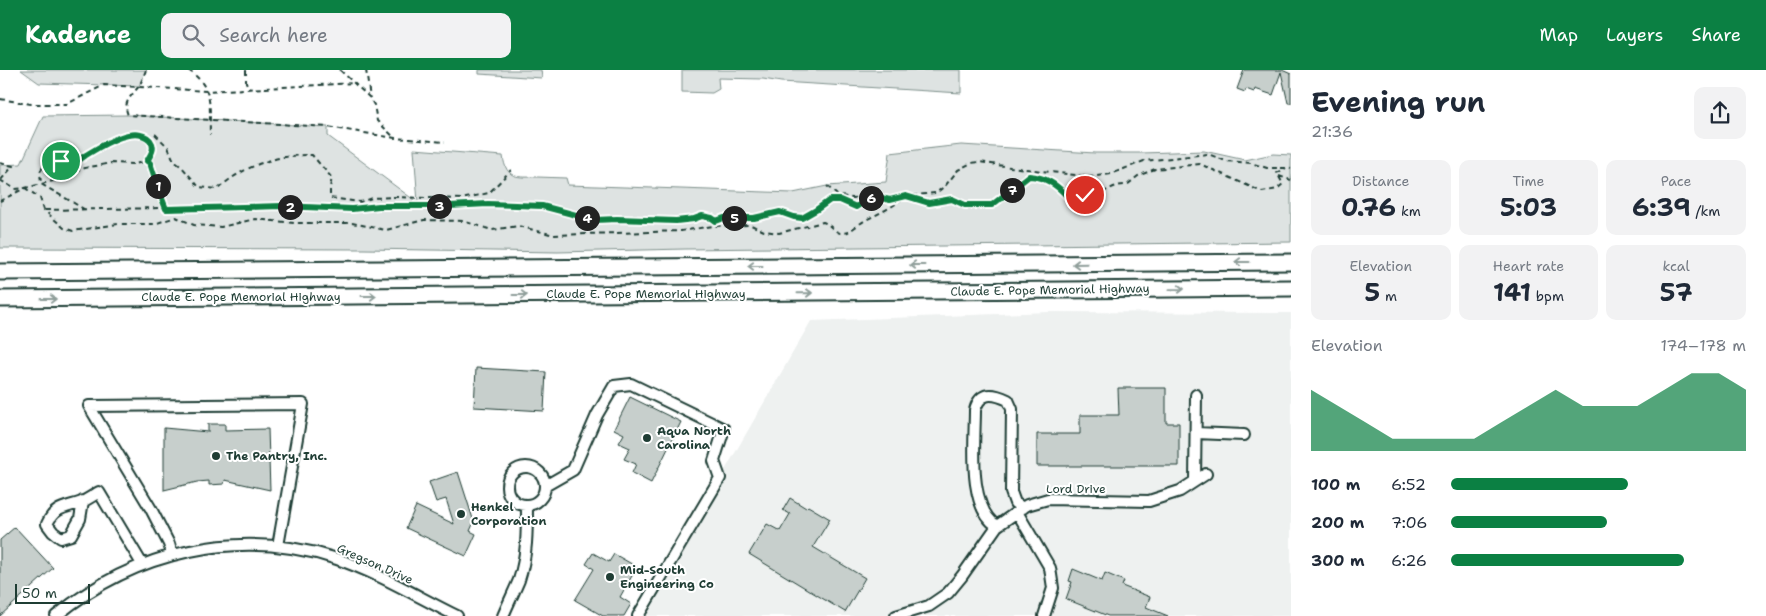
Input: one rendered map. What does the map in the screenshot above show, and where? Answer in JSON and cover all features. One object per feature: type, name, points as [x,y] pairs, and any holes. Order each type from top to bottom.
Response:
[{"type":"highway","name":"Claude E. Pope Memorial Highway","points":[[0,272],[1291,262]]},
{"type":"highway","name":"Claude E. Pope Memorial Highway","points":[[0,299],[1291,288]]},
{"type":"street","points":[[545,486],[573,470],[597,415],[614,386],[631,384],[724,429],[714,461],[720,478],[638,616]]},
{"type":"street","points":[[996,526],[990,522],[980,503],[976,487],[975,410],[977,403],[984,396],[996,395],[1008,400],[1012,409],[1011,492],[1050,568],[1053,588],[1044,616]]},
{"type":"street","points":[[1195,481],[1196,395]]},
{"type":"street","points":[[172,554],[169,544],[151,509],[89,406],[304,404],[278,546]]},
{"type":"street","points":[[1196,433],[1244,435]]},
{"type":"street","points":[[531,468],[541,475],[545,486],[538,502],[527,506],[520,504],[510,496],[507,484],[513,472],[519,469],[531,468]]},
{"type":"street","name":"Lord Drive","points":[[896,616],[929,606],[948,593],[996,526],[1027,505],[1048,499],[1149,501],[1180,491],[1206,474]]},
{"type":"street","points":[[83,501],[99,492],[142,564]]},
{"type":"street","points":[[503,616],[519,580],[522,567],[527,537],[527,506]]},
{"type":"street","name":"Gregson Drive","points":[[56,616],[97,586],[142,564],[172,554],[210,547],[241,545],[278,546],[308,551],[346,563],[457,616]]},
{"type":"path","points":[[146,70],[139,86],[126,102],[125,110],[128,115],[328,127],[395,138],[445,142]]},
{"type":"path","points":[[188,70],[197,77],[208,91],[210,135]]},
{"type":"path","points":[[246,70],[246,82],[249,89]]},
{"type":"path","points":[[340,70],[370,98],[377,121],[395,138]]},
{"type":"path","points":[[366,70],[370,98]]},
{"type":"path","points":[[0,99],[31,104],[67,104],[104,85],[208,91],[355,83]]},
{"type":"path","points":[[0,163],[13,166],[0,180],[15,189],[25,188],[41,184],[85,168],[111,162],[135,164],[147,161],[153,150],[153,145],[148,138],[141,134],[125,135],[96,149],[76,162],[45,163],[40,172],[41,184]]},
{"type":"path","points":[[155,134],[168,147],[174,161],[182,167],[199,187],[218,189],[229,179],[252,167],[276,158],[295,154],[312,155],[332,178],[330,198],[343,201],[360,202],[372,198],[394,197],[461,199],[489,194],[511,170]]},
{"type":"path","points":[[827,186],[837,195],[852,198],[873,196],[890,200],[906,196],[936,193],[945,186],[958,170],[971,162],[1091,177],[1111,174],[1144,161],[1208,154],[1226,161],[1251,163],[1267,168],[1291,169]]},
{"type":"path","points":[[147,161],[150,163],[166,209]]},
{"type":"path","points":[[906,196],[929,203],[952,199],[965,205],[992,205],[1029,176],[1038,176],[1052,182],[1067,196],[1092,195],[1118,184],[1127,185],[1138,176],[1155,169],[1200,164],[1262,192],[1278,189],[1284,184],[1277,173],[1286,168]]},
{"type":"path","points":[[1279,176],[1291,180]]},
{"type":"path","points":[[41,184],[84,209]]},
{"type":"path","points":[[0,201],[25,188]]},
{"type":"path","points":[[25,188],[40,198],[44,210],[64,228],[73,231],[118,224],[154,224],[176,217],[194,225],[221,227],[255,219],[294,223],[352,222],[386,230],[424,220],[463,220],[492,230],[518,226],[554,235],[681,231],[713,226],[751,225],[764,231],[779,233],[824,222],[828,223],[837,232],[842,233],[849,232],[906,196]]},
{"type":"path","points":[[44,210],[282,206],[352,209],[379,206],[488,204],[542,206],[595,220],[676,221],[702,216],[716,221],[724,218],[754,218],[780,212],[802,218],[830,200],[840,200],[856,207],[873,196]]},
{"type":"shaded area","points":[[21,70],[146,70],[139,86],[39,83]]},
{"type":"shaded area","points":[[479,70],[541,70],[542,78],[479,74]]},
{"type":"shaded area","points":[[682,70],[961,70],[961,93],[781,82],[763,79],[718,78],[719,89],[712,93],[682,92]]},
{"type":"shaded area","points":[[128,115],[328,127],[328,136],[418,203],[414,149],[503,156],[507,169],[514,175],[519,177],[566,178],[568,185],[793,193],[827,186],[886,182],[890,153],[961,145],[1095,153],[1204,151],[1245,160],[1273,154],[1291,155],[1291,242],[558,252],[364,249],[0,248],[0,165],[21,164],[43,116]]},
{"type":"shaded area","points":[[1049,312],[1291,313],[1291,616],[641,616],[811,321]]},
{"type":"building","points":[[1244,70],[1282,70],[1291,74],[1291,103],[1288,103],[1281,72],[1273,95],[1255,89],[1254,92],[1246,89],[1245,92],[1237,89]]},
{"type":"building","points":[[476,368],[546,372],[544,411],[474,407]]},
{"type":"building","points":[[1118,388],[1166,388],[1166,423],[1179,423],[1179,466],[1037,466],[1037,434],[1080,434],[1080,415],[1119,415]]},
{"type":"building","name":"Aqua North Carolina","points":[[630,397],[681,422],[651,483],[632,473],[636,464],[624,459],[630,448],[619,443],[624,434],[614,429]]},
{"type":"building","name":"The Pantry, Inc.","points":[[208,424],[225,424],[225,430],[268,429],[270,490],[225,480],[224,484],[209,485],[209,481],[197,482],[164,490],[164,428],[208,432]]},
{"type":"building","name":"Henkel Corporation","points":[[458,472],[474,522],[470,531],[476,534],[466,556],[406,528],[416,506],[454,524],[446,499],[436,502],[429,482]]},
{"type":"building","points":[[790,498],[830,519],[813,547],[865,578],[845,612],[749,554],[767,524],[780,531],[790,514],[783,510]]},
{"type":"building","points":[[15,527],[53,568],[0,616],[0,540]]},
{"type":"building","name":"Mid-South Engineering Co","points":[[593,553],[609,562],[614,554],[637,567],[620,597],[631,604],[624,616],[603,616],[575,600],[594,569],[586,564]]},
{"type":"building","points":[[1073,569],[1102,581],[1105,573],[1124,581],[1122,586],[1150,597],[1146,607],[1168,616],[1108,616],[1066,599],[1072,582],[1069,581]]},
{"type":"place","name":"Aqua North Carolina","points":[[647,438]]},
{"type":"place","name":"The Pantry, Inc.","points":[[216,456]]},
{"type":"place","name":"Henkel Corporation","points":[[461,514]]},
{"type":"place","name":"Mid-South Engineering Co","points":[[610,577]]},
{"type":"route","points":[[61,161],[76,162],[83,156],[125,135],[141,134],[148,138],[153,145],[153,150],[147,161],[150,163],[166,209],[282,206],[352,209],[379,206],[488,204],[542,206],[595,220],[676,221],[702,216],[716,221],[724,218],[754,218],[780,212],[802,218],[830,200],[840,200],[856,207],[873,196],[890,200],[906,196],[929,203],[952,199],[965,205],[992,205],[1029,176],[1038,176],[1052,182],[1067,196],[1085,195]]}]
